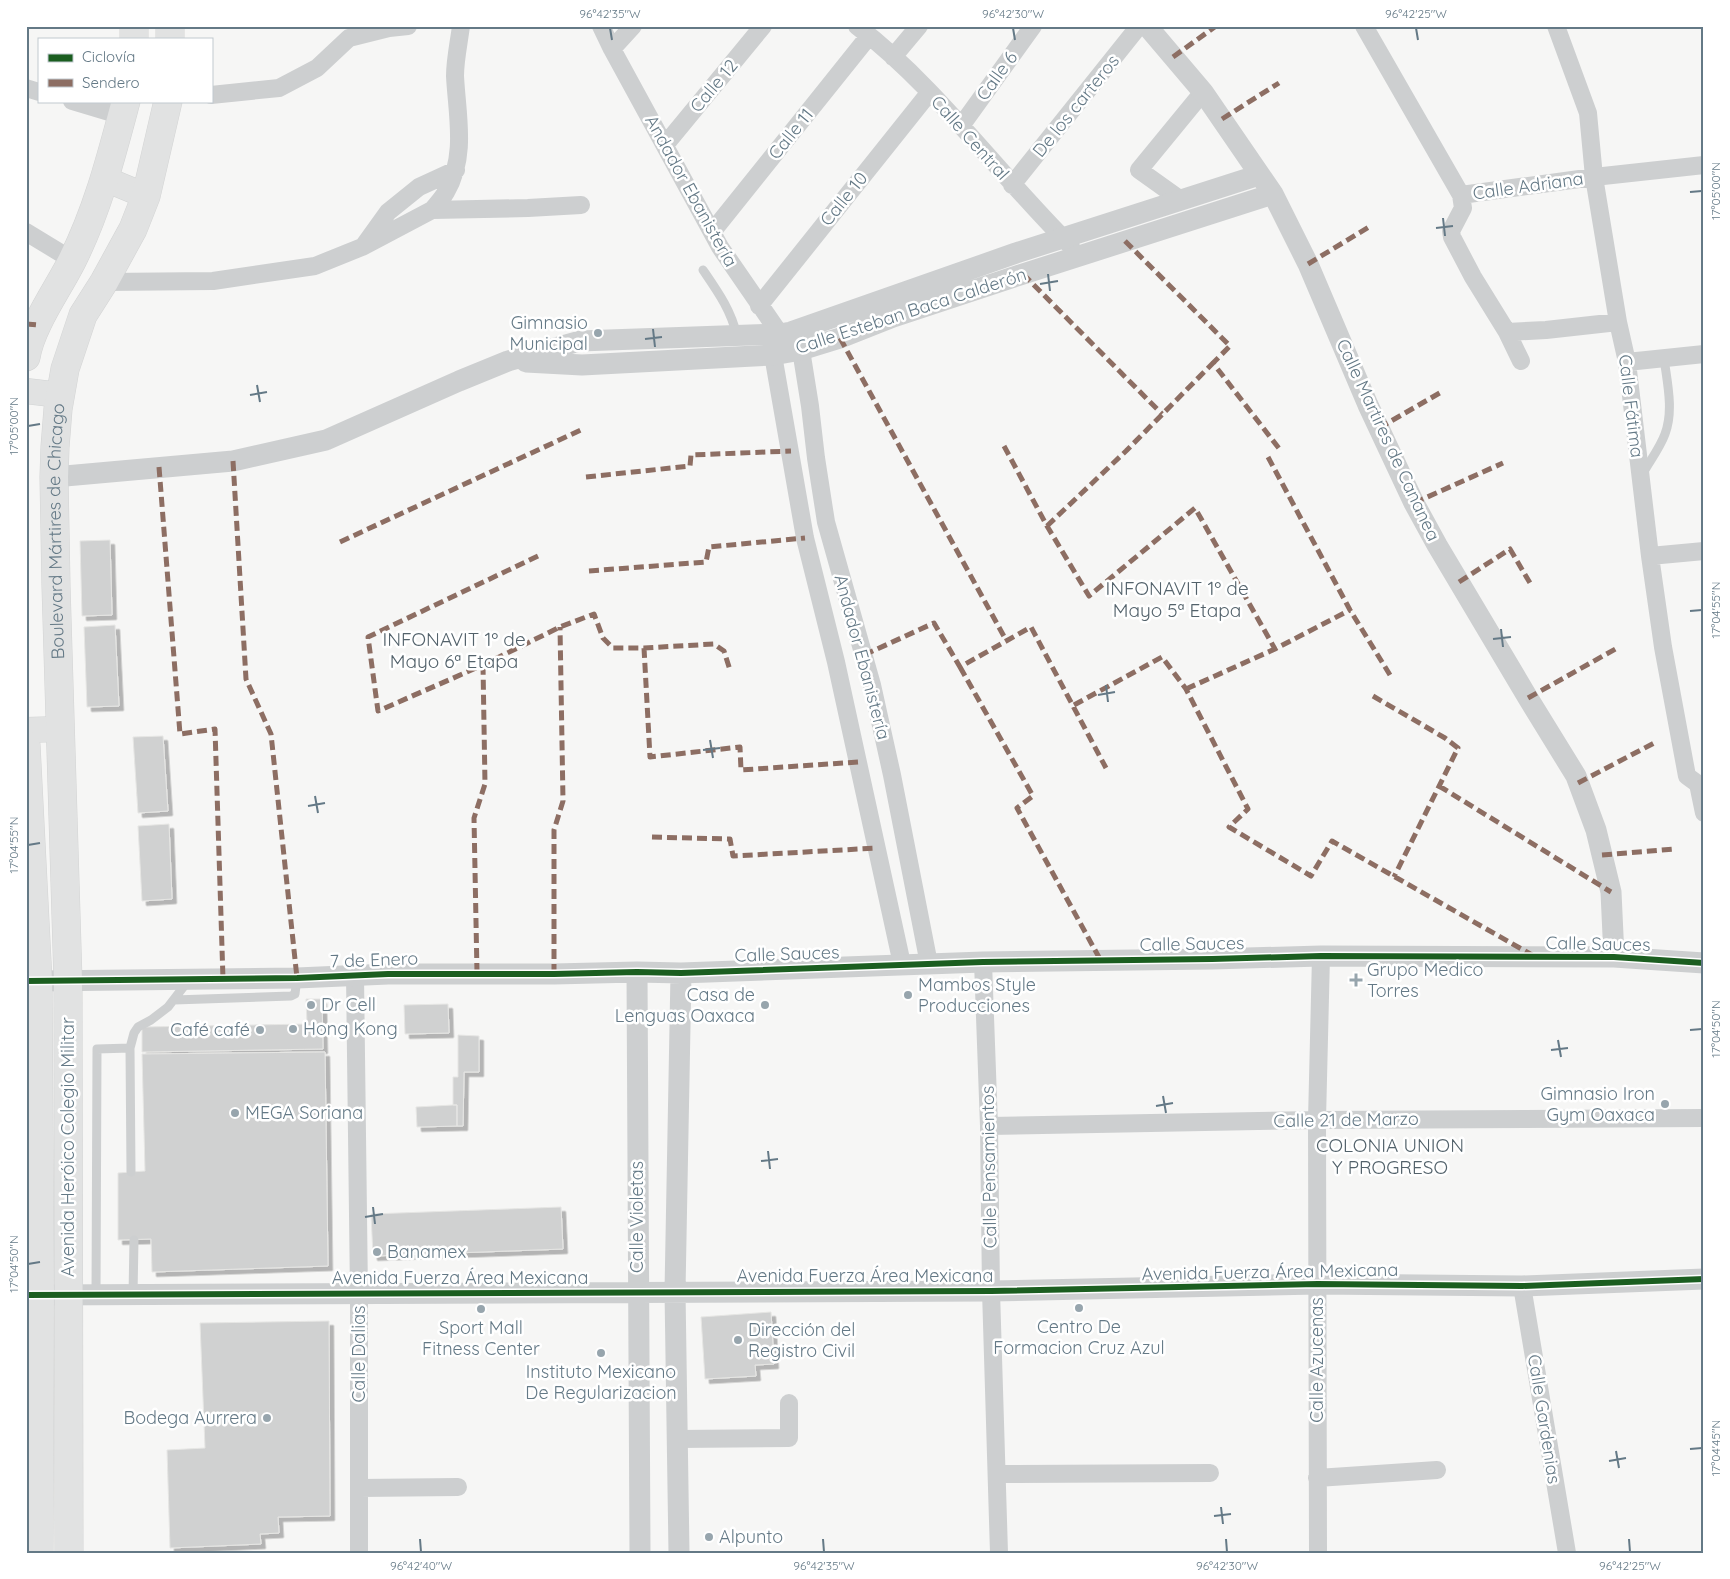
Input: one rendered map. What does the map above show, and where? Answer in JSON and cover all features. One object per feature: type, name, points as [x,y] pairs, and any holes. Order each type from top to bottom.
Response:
[{"type":"main road","name":"Boulevard Mártires de Chicago","points":[[68,981],[54,477],[58,409],[65,369],[83,315],[104,282],[133,229],[146,196],[168,102]]},
{"type":"main road","points":[[26,357],[38,326],[72,260],[105,179],[124,108]]},
{"type":"main road","points":[[105,179],[146,196]]},
{"type":"main road","points":[[26,391],[60,395]]},
{"type":"main road","points":[[26,730],[60,729]]},
{"type":"main road","points":[[26,745],[32,981]]},
{"type":"main road","name":"Avenida Heróico Colegio Militar","points":[[32,981],[32,1481],[39,1553]]},
{"type":"main road","name":"Avenida Heróico Colegio Militar","points":[[68,981],[69,1553]]},
{"type":"street","points":[[212,95],[279,88],[317,68],[349,38],[388,28],[408,26]]},
{"type":"street","points":[[104,282],[213,281],[315,266],[362,247],[432,210],[446,193],[456,170],[460,141],[455,73],[461,26]]},
{"type":"street","name":"Andador Ebanistería","points":[[601,26],[720,247],[785,348],[810,406],[826,522],[874,694],[929,964]]},
{"type":"street","points":[[612,49],[633,26]]},
{"type":"street","name":"Calle 12","points":[[665,145],[763,26]]},
{"type":"street","points":[[893,57],[919,26]]},
{"type":"street","name":"Calle 6","points":[[961,126],[1033,26]]},
{"type":"street","name":"De los carteros","points":[[1012,185],[1139,26]]},
{"type":"street","name":"Calle Martires de Cananea","points":[[1147,26],[1203,92],[1273,194],[1308,264],[1368,404],[1414,502],[1437,545],[1576,776],[1596,830],[1610,892],[1614,957]]},
{"type":"street","points":[[1364,26],[1461,195],[1463,208],[1452,230],[1452,237],[1473,277],[1507,332],[1520,360]]},
{"type":"street","name":"Calle Fátima","points":[[1556,26],[1588,113],[1594,177],[1618,322],[1627,362],[1640,477],[1663,647],[1687,776],[1701,784]]},
{"type":"street","name":"Calle Central","points":[[863,31],[893,57],[961,126],[1012,185],[1080,255]]},
{"type":"street","name":"Calle 11","points":[[712,232],[863,31]]},
{"type":"street","points":[[26,88],[38,92]]},
{"type":"street","points":[[1180,200],[1139,170],[1203,92]]},
{"type":"street","name":"Calle 10","points":[[759,306],[929,93]]},
{"type":"street","points":[[79,102],[124,108]]},
{"type":"street","name":"Calle Adriana","points":[[1461,195],[1594,177],[1704,165]]},
{"type":"street","points":[[362,247],[388,212],[418,188],[456,170]]},
{"type":"street","name":"Calle Esteban Baca Calderón","points":[[54,477],[233,461],[326,440],[508,361],[582,365],[737,346],[785,348],[840,338],[889,308],[1063,238],[1259,175]]},
{"type":"street","name":"Calle Esteban Baca Calderón","points":[[889,308],[1080,255],[1273,194]]},
{"type":"street","points":[[432,210],[582,205]]},
{"type":"street","points":[[26,232],[72,260]]},
{"type":"street","points":[[1507,332],[1546,330],[1618,322]]},
{"type":"street","name":"Andador Ebanistería","points":[[785,348],[791,451],[805,538],[836,662],[902,964]]},
{"type":"street","points":[[1627,362],[1704,354]]},
{"type":"street","points":[[1650,556],[1704,550]]},
{"type":"street","points":[[1701,784],[1704,813]]},
{"type":"street","name":"Calle Sauces","points":[[681,973],[902,964],[1320,956],[1614,957],[1704,963]]},
{"type":"street","name":"Calle Azucenas","points":[[1318,1553],[1317,1120],[1320,956]]},
{"type":"street","name":"Calle Pensamientos","points":[[983,962],[989,1126],[991,1290],[999,1553]]},
{"type":"street","name":"Calle Violetas","points":[[637,972],[640,1553]]},
{"type":"street","name":"7 de Enero","points":[[32,981],[298,978],[477,973],[681,973]]},
{"type":"street","points":[[679,1553],[675,1291],[681,973]]},
{"type":"street","name":"Calle Dalias","points":[[355,975],[359,1294],[359,1553]]},
{"type":"street","name":"Calle 21 de Marzo","points":[[989,1126],[1317,1120],[1704,1118]]},
{"type":"street","name":"Avenida Fuerza Área Mexicana","points":[[33,1295],[133,1296],[991,1290],[1318,1284],[1522,1286],[1704,1278]]},
{"type":"street","name":"Calle Gardenias","points":[[1522,1286],[1566,1553]]},
{"type":"street","points":[[677,1439],[789,1438],[789,1403]]},
{"type":"street","points":[[1317,1478],[1437,1470]]},
{"type":"street","points":[[998,1474],[1210,1473]]},
{"type":"street","points":[[359,1488],[458,1486]]},
{"type":"lane","points":[[703,270],[732,315],[737,346]]},
{"type":"lane","points":[[1640,477],[1665,435],[1668,421],[1670,404],[1664,358]]},
{"type":"lane","points":[[174,1000],[291,996],[295,994],[298,978]]},
{"type":"lane","points":[[131,1172],[130,1048],[134,1033],[138,1027],[160,1014],[174,1000],[189,979]]},
{"type":"lane","points":[[96,1296],[97,1049],[130,1048]]},
{"type":"lane","points":[[133,1296],[134,1240]]},
{"type":"building","points":[[110,540],[112,615],[82,616],[80,541]]},
{"type":"building","points":[[115,625],[119,706],[87,707],[84,627]]},
{"type":"building","points":[[163,736],[168,811],[138,813],[133,737]]},
{"type":"building","points":[[169,824],[172,899],[142,901],[138,826]]},
{"type":"building","points":[[306,999],[322,999],[323,1049],[142,1052],[142,1027],[307,1024]]},
{"type":"building","points":[[448,1004],[449,1033],[405,1034],[404,1005]]},
{"type":"building","points":[[458,1035],[479,1036],[479,1072],[464,1072],[463,1126],[457,1126],[457,1105],[453,1105],[453,1077],[458,1077]]},
{"type":"building","name":"MEGA Soriana","points":[[325,1052],[328,1266],[152,1272],[151,1239],[118,1240],[118,1173],[145,1171],[142,1054]]},
{"type":"building","points":[[457,1105],[457,1126],[417,1127],[416,1107]]},
{"type":"building","points":[[561,1207],[563,1249],[373,1256],[371,1214]]},
{"type":"building","name":"Dirección del Registro Civil","points":[[771,1312],[774,1364],[755,1365],[756,1376],[705,1379],[701,1317]]},
{"type":"building","name":"Bodega Aurrera","points":[[329,1321],[330,1516],[278,1517],[279,1533],[260,1534],[261,1544],[170,1548],[167,1450],[205,1448],[200,1323]]},
{"type":"marked path","points":[[1173,57],[1216,26]]},
{"type":"marked path","points":[[1222,119],[1279,83]]},
{"type":"marked path","points":[[1308,264],[1369,227]]},
{"type":"marked path","points":[[1125,241],[1230,346],[1213,363],[1281,451]]},
{"type":"marked path","points":[[1023,274],[1162,414]]},
{"type":"marked path","points":[[26,324],[38,325]]},
{"type":"marked path","points":[[840,338],[1006,640]]},
{"type":"marked path","points":[[1047,526],[1126,451],[1213,363]]},
{"type":"marked path","points":[[1379,428],[1443,391]]},
{"type":"marked path","points":[[340,542],[583,429]]},
{"type":"marked path","points":[[1004,446],[1047,526],[1089,596],[1195,508],[1275,649]]},
{"type":"marked path","points":[[586,477],[690,466],[691,455],[791,451]]},
{"type":"marked path","points":[[1268,457],[1350,610],[1390,675]]},
{"type":"marked path","points":[[233,461],[246,679],[271,734],[297,978]]},
{"type":"marked path","points":[[1414,503],[1503,463]]},
{"type":"marked path","points":[[159,467],[180,734],[215,729],[223,979]]},
{"type":"marked path","points":[[589,571],[706,562],[709,547],[805,538]]},
{"type":"marked path","points":[[1459,582],[1510,549],[1530,583]]},
{"type":"marked path","points":[[538,556],[368,637],[378,711],[483,665],[560,627],[594,614],[603,638],[613,648],[714,644],[724,651],[730,670]]},
{"type":"marked path","points":[[1186,689],[1275,649],[1350,610]]},
{"type":"marked path","points":[[864,655],[934,623],[960,667],[1031,627],[1106,768]]},
{"type":"marked path","points":[[554,974],[554,830],[563,801],[560,627]]},
{"type":"marked path","points":[[1528,698],[1619,647]]},
{"type":"marked path","points":[[644,648],[650,757],[740,747],[741,770],[858,762]]},
{"type":"marked path","points":[[1074,705],[1162,657],[1186,689],[1248,809],[1229,827],[1311,876],[1332,841],[1532,955]]},
{"type":"marked path","points":[[477,973],[474,818],[485,784],[483,665]]},
{"type":"marked path","points":[[960,667],[1033,796],[1017,808],[1101,961]]},
{"type":"marked path","points":[[1373,696],[1445,738],[1458,748],[1394,877]]},
{"type":"marked path","points":[[1578,783],[1656,742]]},
{"type":"marked path","points":[[1439,786],[1611,892]]},
{"type":"marked path","points":[[652,837],[730,839],[733,856],[877,848]]},
{"type":"marked path","points":[[1602,855],[1674,849]]},
{"type":"cycle path","points":[[26,981],[297,978],[388,974],[681,973],[983,962],[1321,956],[1614,957],[1704,963]]},
{"type":"cycle path","points":[[26,1295],[991,1291],[1318,1284],[1522,1286],[1704,1279]]},
{"type":"place","name":"Gimnasio Municipal","points":[[598,333]]},
{"type":"place","name":"Grupo Medico Torres","points":[[1356,980]]},
{"type":"place","name":"Mambos Style Producciones","points":[[908,995]]},
{"type":"place","name":"Dr Cell","points":[[311,1005]]},
{"type":"place","name":"Casa de Lenguas Oaxaca","points":[[765,1005]]},
{"type":"place","name":"Hong Kong","points":[[293,1029]]},
{"type":"place","name":"Café café","points":[[260,1030]]},
{"type":"place","name":"Gimnasio Iron Gym Oaxaca","points":[[1665,1104]]},
{"type":"place","name":"MEGA Soriana","points":[[235,1113]]},
{"type":"place","name":"Banamex","points":[[377,1252]]},
{"type":"place","name":"Centro De Formacion Cruz Azul","points":[[1079,1308]]},
{"type":"place","name":"Sport Mall Fitness Center","points":[[481,1309]]},
{"type":"place","name":"Dirección del Registro Civil","points":[[738,1340]]},
{"type":"place","name":"Instituto Mexicano De Regularizacion","points":[[601,1353]]},
{"type":"place","name":"Bodega Aurrera","points":[[267,1418]]},
{"type":"place","name":"Alpunto","points":[[709,1537]]},
{"type":"district","name":"INFONAVIT 1º de Mayo 5ª Etapa","points":[[1177,599]]},
{"type":"district","name":"INFONAVIT 1º de Mayo 6ª Etapa","points":[[454,650]]},
{"type":"district","name":"COLONIA UNION Y PROGRESO","points":[[1390,1156]]}]
